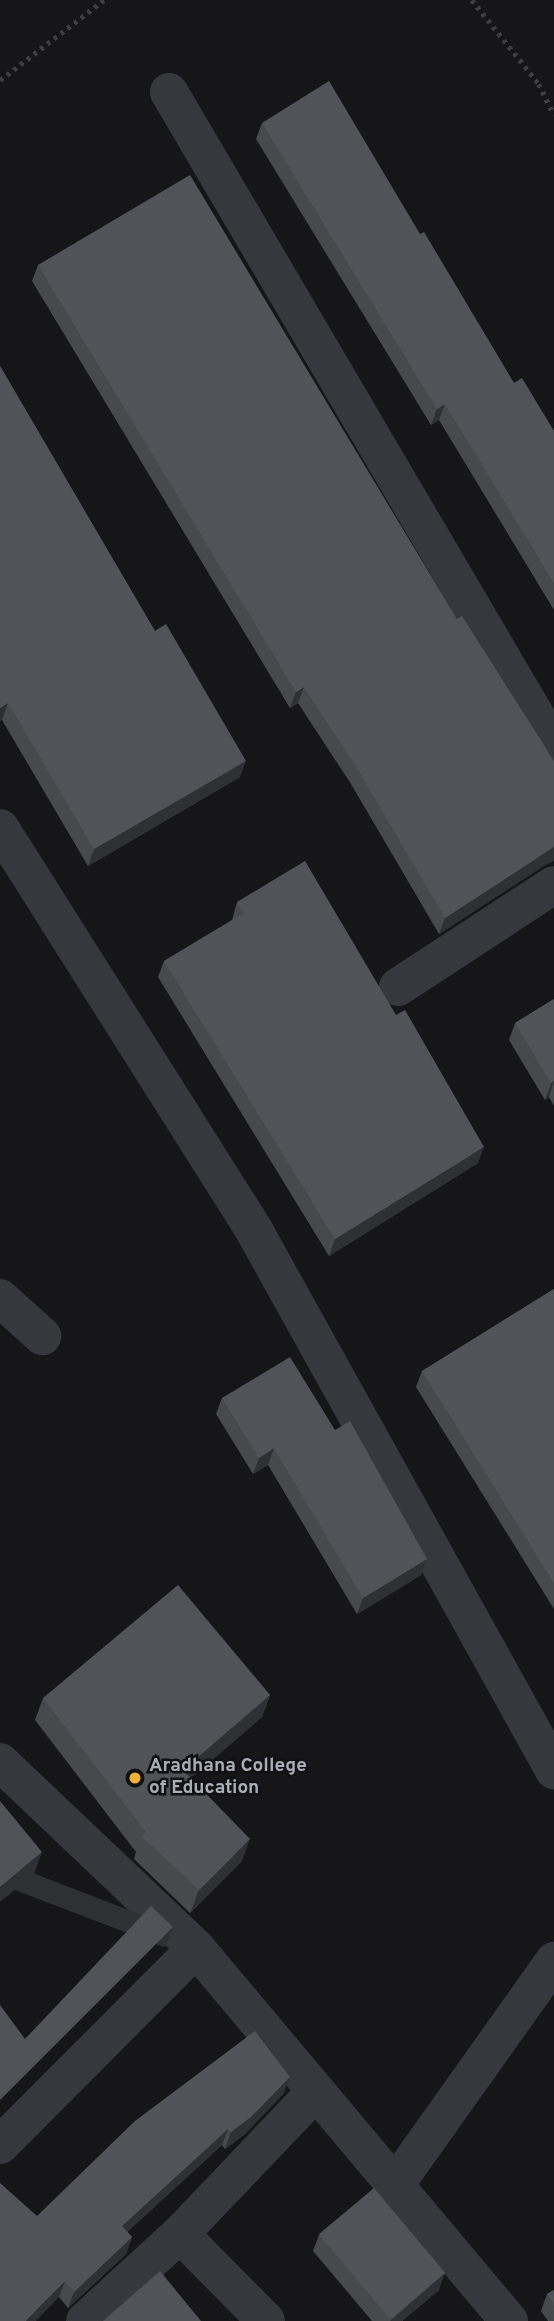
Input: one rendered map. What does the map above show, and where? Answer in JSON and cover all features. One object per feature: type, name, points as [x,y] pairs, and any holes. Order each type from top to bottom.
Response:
[{"type":"street","points":[[169,92],[554,747]]},
{"type":"street","points":[[0,828],[255,1232],[554,1770]]},
{"type":"street","points":[[398,987],[554,885]]},
{"type":"street","points":[[0,1298],[41,1336]]},
{"type":"street","points":[[0,1762],[196,1948],[509,2321]]},
{"type":"street","points":[[0,2145],[196,1948]]},
{"type":"street","points":[[395,2185],[554,1961]]},
{"type":"street","points":[[85,2321],[180,2234],[316,2091]]},
{"type":"street","points":[[180,2234],[266,2321]]},
{"type":"path","points":[[0,80],[104,0]]},
{"type":"path","points":[[472,0],[538,84],[554,115]]},
{"type":"building","points":[[329,81],[420,234],[424,232],[514,383],[522,378],[554,431],[554,583],[445,404],[437,409],[262,123]]},
{"type":"building","points":[[190,175],[457,619],[462,616],[554,761],[554,847],[445,918],[357,768],[304,687],[296,692],[38,265]]},
{"type":"building","points":[[0,366],[155,631],[166,624],[246,761],[94,849],[8,703],[0,708]]},
{"type":"building","points":[[305,861],[396,1015],[405,1010],[484,1147],[335,1239],[164,961],[244,913],[237,902]]},
{"type":"building","points":[[554,999],[554,1081],[551,1083],[515,1023]]},
{"type":"building","points":[[554,1289],[554,1583],[422,1371]]},
{"type":"building","points":[[290,1357],[335,1430],[350,1421],[427,1559],[363,1598],[274,1448],[259,1458],[222,1398]]},
{"type":"building","name":"Aradhana College of Education","points":[[178,1585],[270,1695],[183,1770],[250,1839],[199,1890],[142,1837],[146,1832],[43,1698]]},
{"type":"building","points":[[0,1801],[42,1852],[0,1887]]},
{"type":"building","points":[[151,1906],[173,1927],[0,2100],[0,2005],[25,2039]]},
{"type":"building","points":[[255,2031],[290,2077],[251,2117],[231,2132],[228,2129],[122,2226],[132,2237],[74,2292],[65,2281],[26,2321],[0,2321],[0,2183],[37,2216],[135,2121]]},
{"type":"building","points":[[374,2188],[445,2273],[390,2319],[319,2234]]},
{"type":"building","points":[[160,2271],[201,2321],[103,2321]]},
{"type":"building","points":[[554,2290],[554,2305],[547,2294]]},
{"type":"place","name":"Aradhana College of Education","points":[[135,1778]]}]
